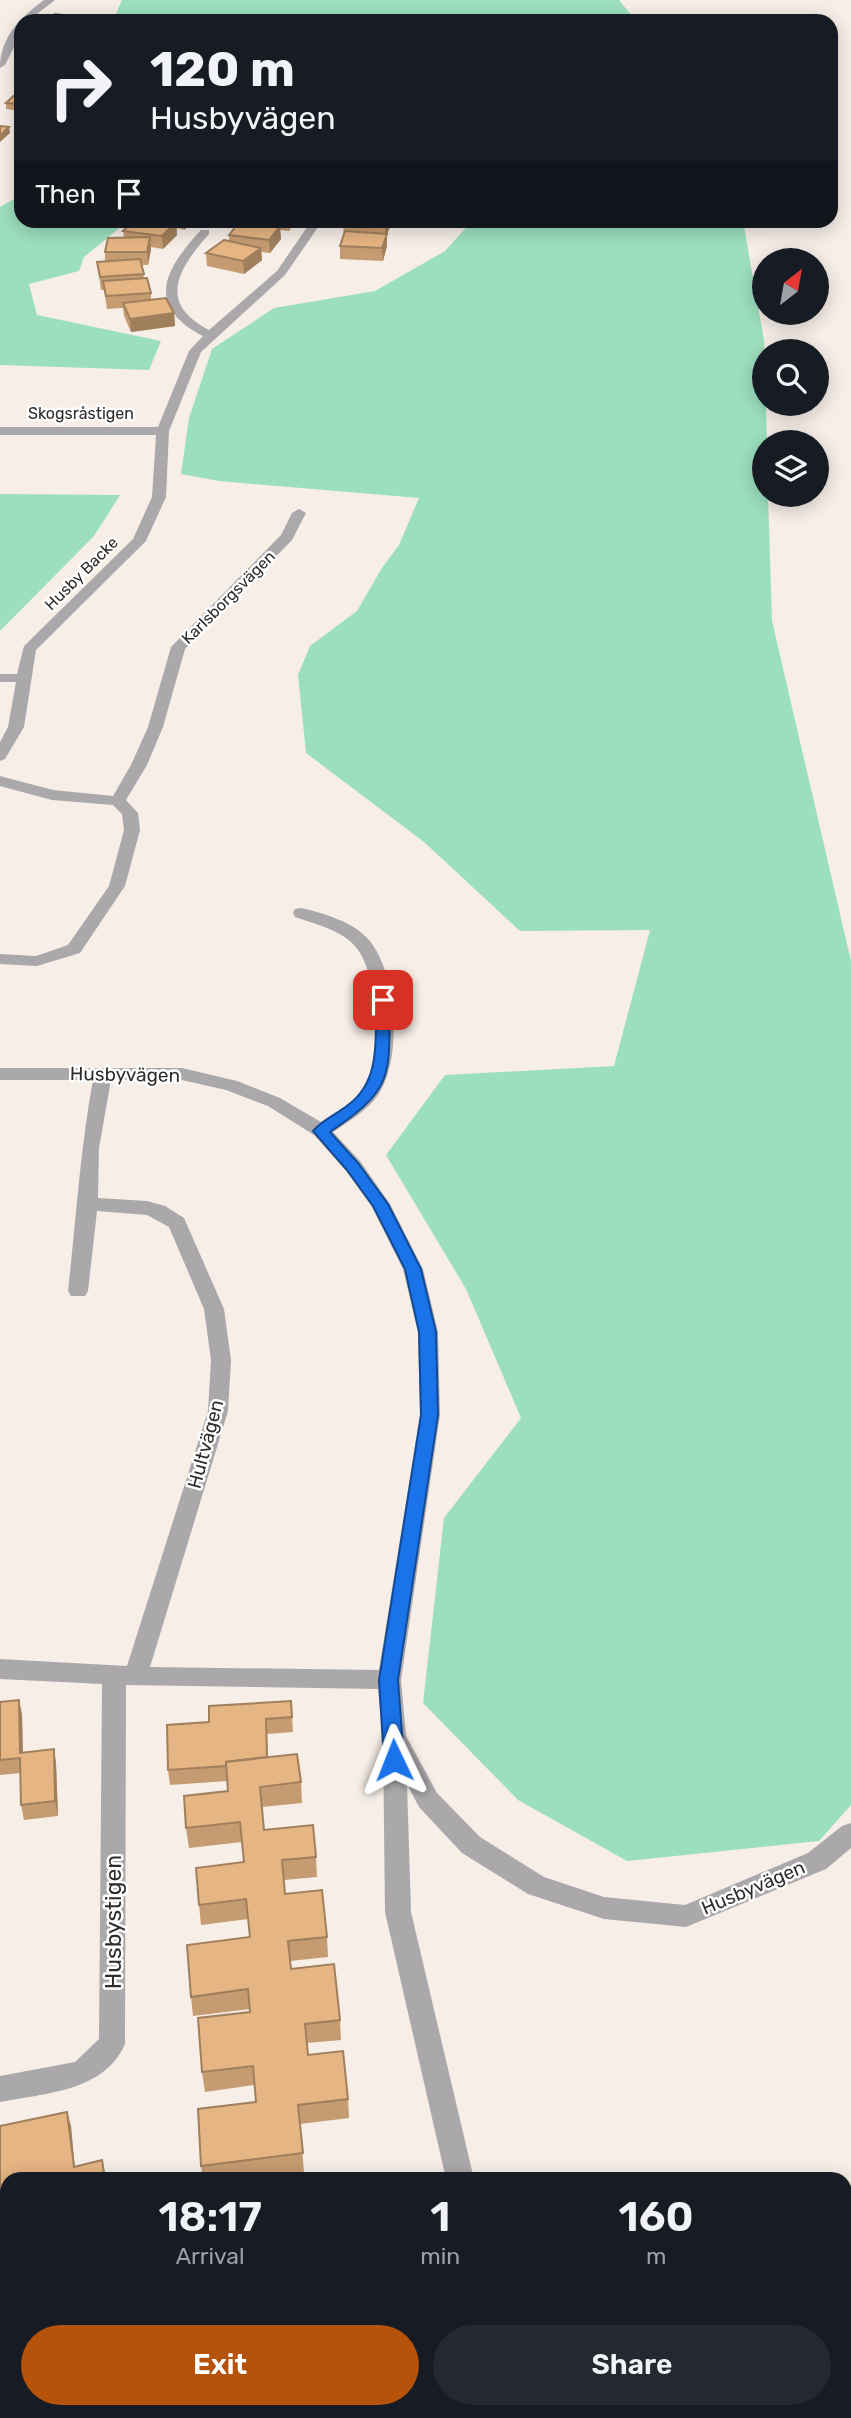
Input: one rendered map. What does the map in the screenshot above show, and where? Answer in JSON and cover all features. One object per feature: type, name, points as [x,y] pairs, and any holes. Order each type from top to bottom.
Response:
[{"type":"street","points":[[32,14],[50,0]]},
{"type":"street","points":[[0,65],[14,36]]},
{"type":"street","name":"Husby Backe","points":[[0,756],[16,727],[29,649],[139,541],[159,497],[163,431],[195,351],[281,273],[312,228]]},
{"type":"street","points":[[205,232],[184,253],[173,274],[170,293],[177,312],[185,323],[210,335]]},
{"type":"street","name":"Skogsråstigen","points":[[0,431],[163,431]]},
{"type":"street","name":"Karlsborgsvägen","points":[[118,801],[134,777],[151,738],[165,700],[170,664],[178,647],[287,537],[299,513]]},
{"type":"street","points":[[0,678],[24,678]]},
{"type":"street","points":[[0,781],[52,794],[118,801],[130,813],[132,830],[117,886],[74,949],[37,961],[0,959]]},
{"type":"street","points":[[301,913],[342,929],[362,943],[377,966],[383,1000],[381,1071],[371,1092],[355,1108],[321,1131]]},
{"type":"street","points":[[78,1291],[88,1204],[90,1148],[103,1072]]},
{"type":"street","name":"Husbyvägen","points":[[0,1074],[182,1074],[231,1085],[274,1102],[321,1131],[353,1166],[380,1204],[413,1269],[428,1332],[430,1415],[389,1680],[394,1737],[428,1800],[471,1845],[537,1886],[604,1908],[686,1916],[817,1861],[851,1834]]},
{"type":"street","name":"Hultvägen","points":[[88,1204],[151,1208],[169,1214],[177,1223],[214,1309],[221,1360],[218,1411],[151,1622],[125,1675]]},
{"type":"street","points":[[0,1669],[125,1675],[389,1680]]},
{"type":"street","name":"Husbystigen","points":[[0,2089],[82,2073],[112,2044],[125,1675]]},
{"type":"street","points":[[394,1737],[398,1912],[458,2172]]},
{"type":"green space","points":[[122,0],[619,0],[630,14],[116,14]]},
{"type":"green space","points":[[14,199],[14,228],[119,228],[84,257],[79,271],[29,284],[37,315],[161,341],[149,370],[0,365],[0,207]]},
{"type":"green space","points":[[466,228],[744,228],[752,272],[752,326],[762,326],[764,339],[752,339],[752,416],[766,416],[767,430],[752,430],[752,507],[768,507],[772,621],[851,961],[851,1805],[819,1841],[627,1861],[518,1800],[423,1703],[444,1518],[521,1418],[466,1289],[386,1155],[445,1075],[614,1066],[650,930],[520,931],[424,842],[306,753],[298,675],[310,646],[357,611],[399,545],[419,498],[219,481],[181,474],[189,418],[212,349],[274,308],[375,291],[445,251]]},
{"type":"green space","points":[[0,494],[120,495],[94,536],[0,631]]},
{"type":"building","points":[[14,96],[14,104],[6,103]]},
{"type":"building","points":[[0,126],[9,127],[0,135]]},
{"type":"building","points":[[126,228],[170,228],[162,236],[123,231]]},
{"type":"building","points":[[234,228],[278,228],[269,240],[229,235]]},
{"type":"building","points":[[345,231],[387,234],[382,248],[340,246]]},
{"type":"building","points":[[150,237],[147,252],[105,252],[108,238]]},
{"type":"building","points":[[224,240],[261,248],[243,261],[206,253]]},
{"type":"building","points":[[140,259],[144,274],[100,277],[97,262]]},
{"type":"building","points":[[147,278],[151,293],[106,296],[103,281]]},
{"type":"building","points":[[166,298],[174,313],[130,319],[123,303]]},
{"type":"building","points":[[19,1700],[20,1753],[54,1749],[55,1801],[21,1805],[20,1758],[0,1760],[0,1702]]},
{"type":"building","points":[[291,1701],[292,1717],[266,1719],[267,1757],[226,1762],[226,1766],[168,1770],[167,1725],[209,1722],[209,1706]]},
{"type":"building","points":[[297,1754],[301,1782],[260,1787],[264,1830],[313,1825],[316,1857],[282,1860],[285,1894],[322,1890],[327,1937],[288,1941],[291,1969],[334,1964],[340,2020],[305,2024],[308,2055],[343,2051],[348,2099],[298,2105],[303,2153],[201,2166],[198,2109],[256,2102],[253,2066],[202,2072],[198,2018],[250,2012],[248,1989],[191,1997],[187,1945],[250,1937],[246,1899],[199,1905],[196,1868],[244,1862],[240,1822],[186,1828],[184,1796],[228,1791],[226,1762]]},
{"type":"building","points":[[67,2112],[74,2167],[102,2160],[104,2172],[0,2172],[0,2126]]},
{"type":"route","points":[[383,1000],[381,1071],[371,1092],[355,1108],[321,1131],[353,1166],[380,1204],[413,1269],[428,1332],[430,1415],[389,1680],[394,1760]]}]
